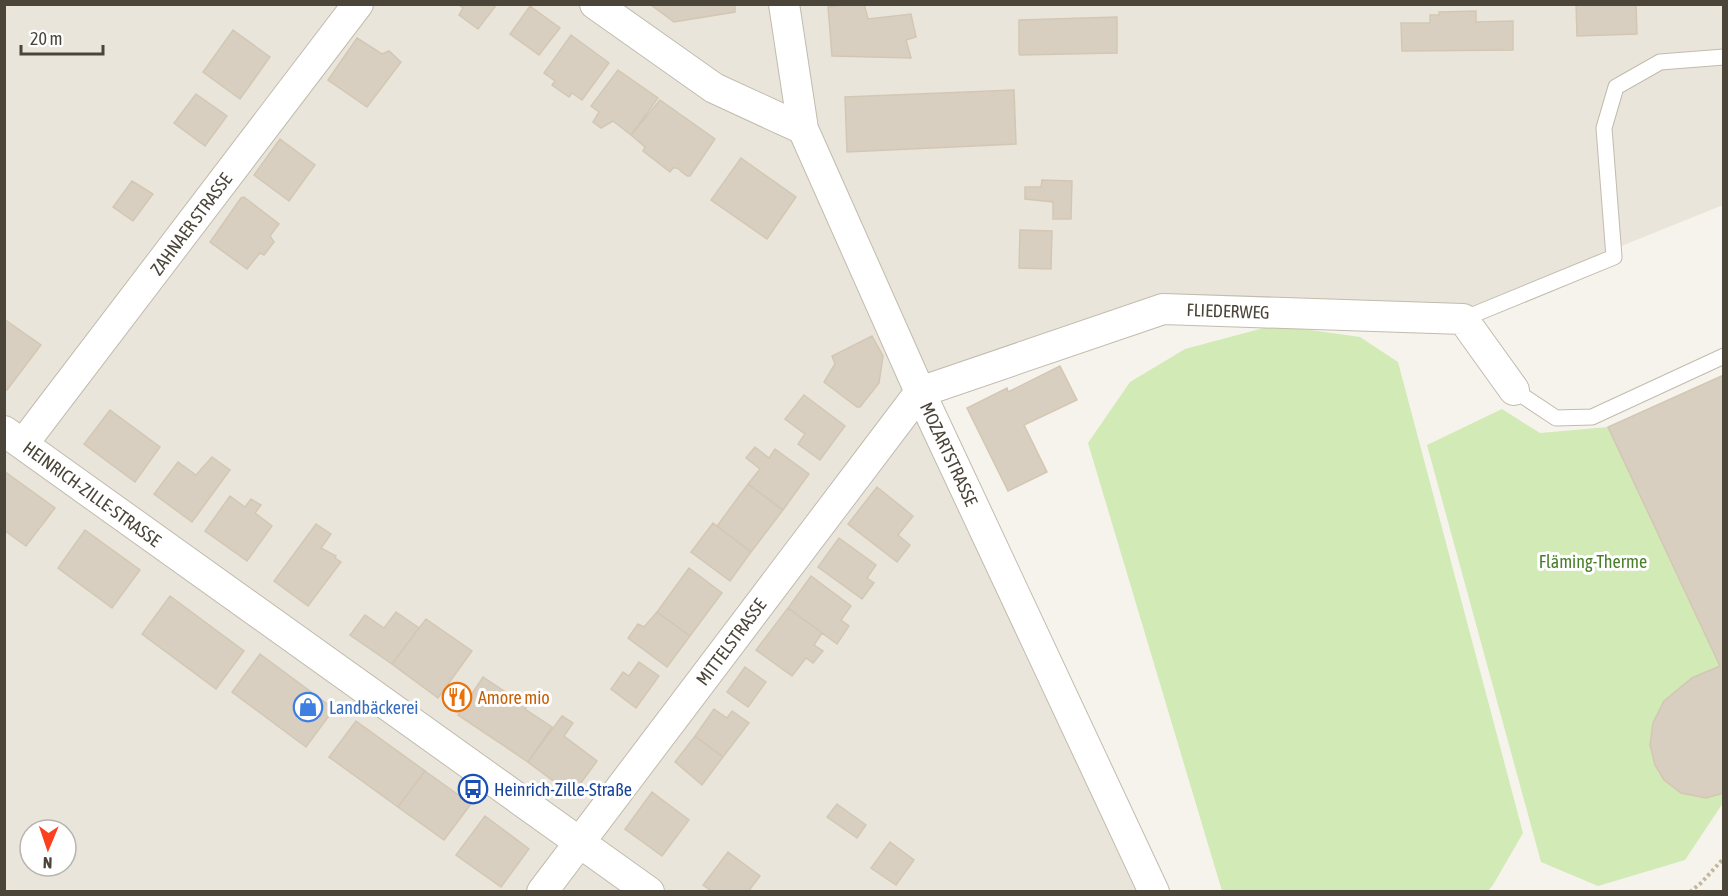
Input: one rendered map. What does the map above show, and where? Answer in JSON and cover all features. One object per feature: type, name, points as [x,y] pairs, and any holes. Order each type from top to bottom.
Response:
[{"type":"street","name":"ZAHNAER STRASSE","points":[[14,438],[358,4]]},
{"type":"street","points":[[595,4],[714,88],[803,129]]},
{"type":"street","name":"MOZARTSTRASSE","points":[[784,4],[803,129],[920,392],[1154,891]]},
{"type":"street","name":"FLIEDERWEG","points":[[920,392],[1163,309],[1463,319]]},
{"type":"street","points":[[1463,319],[1514,390]]},
{"type":"street","name":"MITTELSTRASSE","points":[[542,891],[920,392]]},
{"type":"street","name":"HEINRICH-ZILLE-STRASSE","points":[[14,438],[649,891]]},
{"type":"lane","points":[[1463,319],[1614,257],[1604,128],[1616,87],[1660,62],[1724,57]]},
{"type":"lane","points":[[1514,390],[1556,418],[1592,417],[1724,356]]},
{"type":"path","points":[[1690,891],[1701,883],[1724,858]]},
{"type":"shaded area","points":[[5,5],[1723,5],[1723,205],[1468,308],[1163,309],[920,392],[1154,891],[5,892]]},
{"type":"green space","points":[[1275,325],[1360,337],[1398,362],[1523,833],[1488,891],[1222,891],[1088,443],[1130,382],[1185,349]]},
{"type":"green space","name":"Fläming-Therme","points":[[1723,375],[1723,803],[1685,860],[1598,886],[1541,862],[1427,445],[1502,409],[1540,433],[1608,427]]},
{"type":"building","points":[[458,4],[497,4],[478,29],[459,15],[463,8]]},
{"type":"building","points":[[735,4],[735,12],[674,22],[651,5]]},
{"type":"building","points":[[864,4],[868,19],[911,14],[916,37],[906,40],[911,58],[832,56],[828,7]]},
{"type":"building","points":[[1576,4],[1636,4],[1637,34],[1577,36]]},
{"type":"building","points":[[530,6],[560,28],[539,55],[510,34]]},
{"type":"building","points":[[1476,11],[1476,22],[1513,21],[1513,50],[1402,51],[1401,23],[1430,23],[1430,15],[1439,15],[1439,12]]},
{"type":"building","points":[[1117,17],[1117,53],[1020,55],[1019,53],[1019,20]]},
{"type":"building","points":[[233,30],[270,57],[240,99],[203,72]]},
{"type":"building","points":[[571,35],[609,63],[582,100],[572,93],[569,97],[552,85],[555,81],[544,73]]},
{"type":"building","points":[[357,38],[382,54],[389,51],[401,62],[367,107],[328,80]]},
{"type":"building","points":[[618,70],[658,98],[631,135],[613,121],[601,128],[593,122],[599,112],[591,106]]},
{"type":"building","points":[[1014,90],[1016,144],[847,152],[845,97]]},
{"type":"building","points":[[196,94],[227,116],[205,146],[174,123]]},
{"type":"building","points":[[660,100],[715,139],[690,176],[677,168],[673,168],[670,172],[643,151],[645,147],[631,135]]},
{"type":"building","points":[[280,139],[315,165],[289,201],[254,175]]},
{"type":"building","points":[[741,158],[796,197],[767,239],[711,200]]},
{"type":"building","points":[[1042,180],[1072,181],[1071,219],[1053,219],[1053,202],[1025,199],[1025,187],[1041,187]]},
{"type":"building","points":[[132,181],[153,194],[133,221],[113,207]]},
{"type":"building","points":[[244,197],[279,224],[270,236],[274,242],[264,255],[260,253],[247,269],[210,242]]},
{"type":"building","points":[[1020,230],[1052,231],[1051,269],[1019,268]]},
{"type":"building","points":[[4,319],[41,345],[7,390],[4,388]]},
{"type":"building","points":[[872,336],[883,356],[879,383],[860,407],[857,407],[824,382],[835,364],[832,356]]},
{"type":"building","points":[[1060,366],[1077,400],[1024,425],[1047,472],[1008,491],[967,408],[1007,388],[1008,392]]},
{"type":"building","points":[[1724,375],[1724,793],[1706,798],[1681,793],[1664,780],[1655,765],[1650,745],[1653,723],[1664,701],[1692,678],[1720,666],[1608,427]]},
{"type":"building","points":[[804,395],[845,426],[820,460],[798,444],[805,434],[785,419]]},
{"type":"building","points":[[110,410],[160,447],[135,482],[84,444]]},
{"type":"building","points":[[755,447],[769,458],[775,449],[809,474],[783,510],[748,484],[760,469],[746,458]]},
{"type":"building","points":[[212,457],[230,470],[192,522],[154,494],[178,462],[196,475]]},
{"type":"building","points":[[4,471],[55,508],[26,546],[4,530]]},
{"type":"building","points":[[748,484],[783,510],[751,552],[717,526]]},
{"type":"building","points":[[877,487],[913,516],[898,535],[910,545],[897,562],[848,524]]},
{"type":"building","points":[[230,496],[245,507],[251,499],[261,505],[255,513],[272,526],[247,561],[205,531]]},
{"type":"building","points":[[713,523],[751,552],[730,581],[691,552]]},
{"type":"building","points":[[316,524],[331,534],[321,548],[336,556],[335,558],[341,562],[308,606],[274,581]]},
{"type":"building","points":[[85,530],[140,570],[112,608],[58,568]]},
{"type":"building","points":[[839,538],[876,565],[867,578],[874,583],[862,599],[818,567]]},
{"type":"building","points":[[689,568],[722,593],[690,636],[657,612]]},
{"type":"building","points":[[811,576],[851,606],[841,620],[849,626],[837,644],[788,608]]},
{"type":"building","points":[[170,596],[244,651],[216,689],[142,634]]},
{"type":"building","points":[[788,608],[822,633],[814,645],[823,651],[813,663],[806,658],[792,676],[756,650]]},
{"type":"building","points":[[396,612],[419,628],[392,664],[350,635],[365,615],[384,628]]},
{"type":"building","points":[[657,612],[690,636],[667,667],[628,638],[638,624],[644,627]]},
{"type":"building","points":[[426,619],[472,651],[438,698],[392,664]]},
{"type":"building","points":[[260,654],[334,709],[306,747],[232,692]]},
{"type":"building","points":[[639,662],[659,676],[636,708],[611,689],[623,672],[629,676]]},
{"type":"building","points":[[745,667],[766,682],[748,707],[727,692]]},
{"type":"building","points":[[483,677],[516,699],[526,698],[529,704],[525,709],[552,727],[528,762],[458,715]]},
{"type":"building","points":[[714,709],[727,718],[732,711],[749,723],[723,757],[695,736]]},
{"type":"building","points":[[562,716],[573,723],[564,736],[597,761],[572,795],[528,762]]},
{"type":"building","points":[[356,721],[425,771],[398,807],[329,757]]},
{"type":"building","points":[[695,736],[723,757],[702,785],[675,762]]},
{"type":"building","points":[[425,771],[471,804],[444,840],[398,807]]},
{"type":"building","points":[[652,792],[689,820],[662,856],[625,829]]},
{"type":"building","points":[[837,804],[866,825],[857,838],[827,817]]},
{"type":"building","points":[[485,816],[529,849],[501,887],[456,855]]},
{"type":"building","points":[[890,842],[914,860],[896,885],[871,868]]},
{"type":"building","points":[[728,852],[760,876],[748,892],[713,892],[703,885]]},
{"type":"place","name":"Amore mio","points":[[457,697]]},
{"type":"place","name":"Landbäckerei","points":[[308,707]]},
{"type":"place","name":"Heinrich-Zille-Straße","points":[[473,789]]}]
